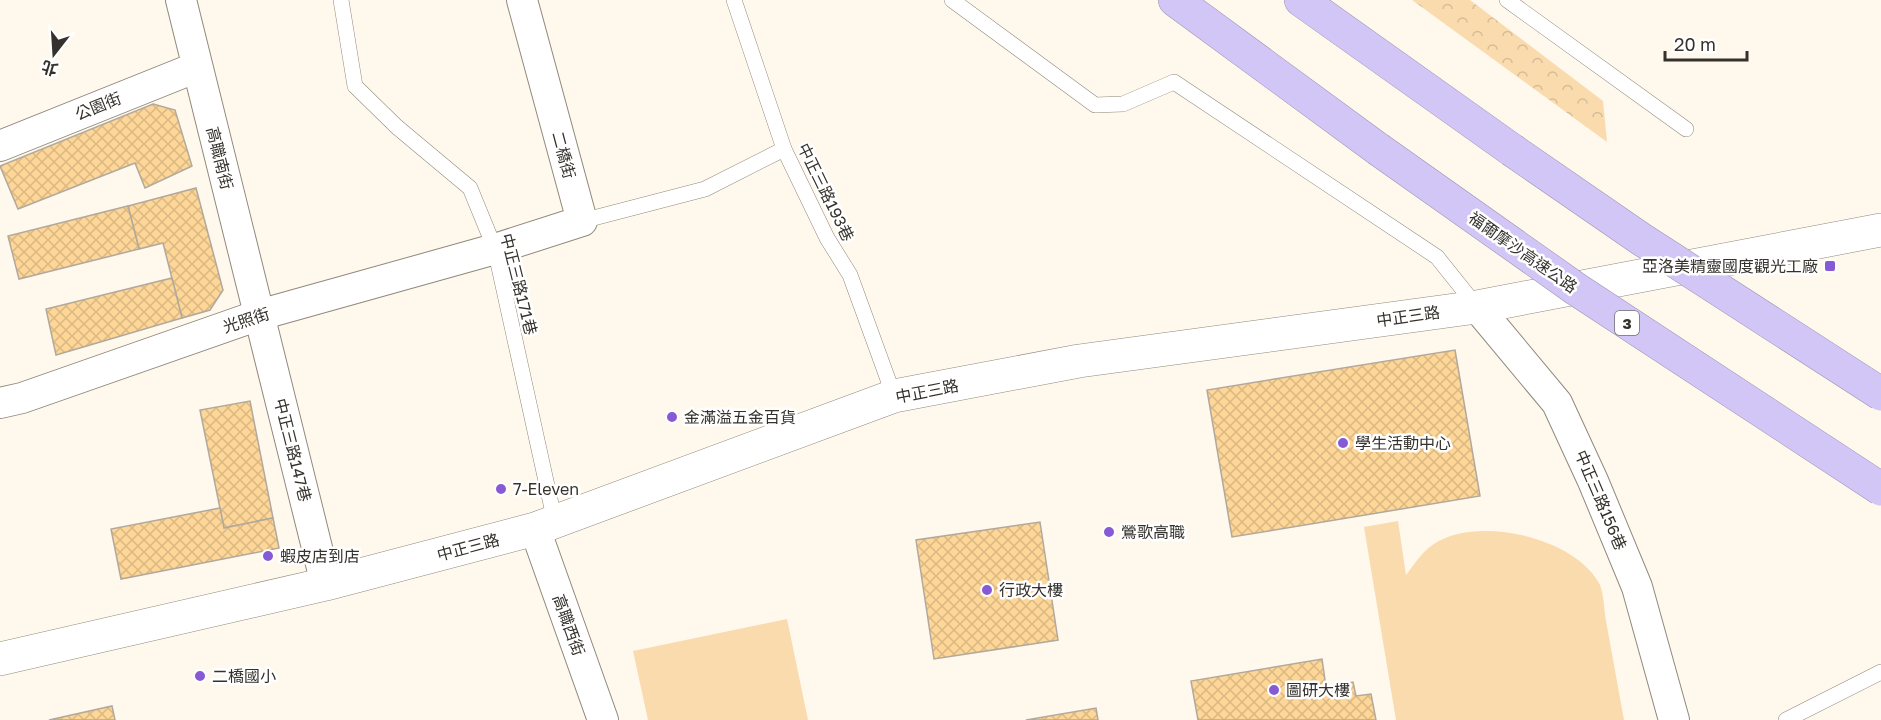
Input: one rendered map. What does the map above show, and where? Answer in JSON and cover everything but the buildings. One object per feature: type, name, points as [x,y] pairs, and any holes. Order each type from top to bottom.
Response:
[{"type":"highway","name":"福爾摩沙高速公路","points":[[1175,0],[1378,149],[1576,289],[1881,489]]},
{"type":"highway","points":[[1301,0],[1512,150],[1641,238],[1881,394]]},
{"type":"street","name":"高職南街","points":[[181,0],[259,315]]},
{"type":"street","name":"二橋街","points":[[522,0],[582,221]]},
{"type":"street","name":"公園街","points":[[0,146],[196,67]]},
{"type":"street","points":[[495,249],[582,221]]},
{"type":"street","name":"中正三路","points":[[0,659],[326,584],[545,525],[894,396],[1079,362],[1477,307],[1881,230]]},
{"type":"street","name":"光照街","points":[[0,403],[22,398],[259,315],[495,249]]},
{"type":"street","name":"中正三路156巷","points":[[1477,307],[1557,403],[1593,480],[1637,586],[1674,720]]},
{"type":"street","name":"中正三路147巷","points":[[259,315],[326,584]]},
{"type":"street","name":"高職西街","points":[[545,525],[603,720]]},
{"type":"lane","name":"中正三路171巷","points":[[341,0],[355,86],[397,127],[471,188],[495,249],[545,525]]},
{"type":"lane","name":"中正三路193巷","points":[[734,0],[784,149],[827,238],[850,275],[894,396]]},
{"type":"lane","points":[[952,0],[1095,105],[1123,104],[1174,82],[1437,257],[1477,307]]},
{"type":"lane","points":[[1507,0],[1686,129]]},
{"type":"lane","points":[[582,221],[705,189],[784,149]]},
{"type":"lane","points":[[1786,720],[1881,672]]},
{"type":"green space","points":[[1412,0],[1470,0],[1603,101],[1607,142]]},
{"type":"green space","points":[[1398,521],[1406,575],[1432,545],[1455,534],[1477,531],[1526,536],[1550,544],[1571,555],[1588,569],[1601,589],[1624,720],[1396,720],[1364,527]]},
{"type":"green space","points":[[787,619],[808,720],[648,720],[633,651]]},
{"type":"place","name":"亞洛美精靈國度觀光工廠","points":[[1830,266]]},
{"type":"place","name":"金滿溢五金百貨","points":[[672,417]]},
{"type":"place","name":"學生活動中心","points":[[1343,443]]},
{"type":"place","name":"7-Eleven","points":[[501,489]]},
{"type":"place","name":"鶯歌高職","points":[[1109,532]]},
{"type":"place","name":"蝦皮店到店","points":[[268,556]]},
{"type":"place","name":"行政大樓","points":[[987,590]]},
{"type":"place","name":"二橋國小","points":[[200,676]]},
{"type":"place","name":"圖研大樓","points":[[1274,690]]}]
